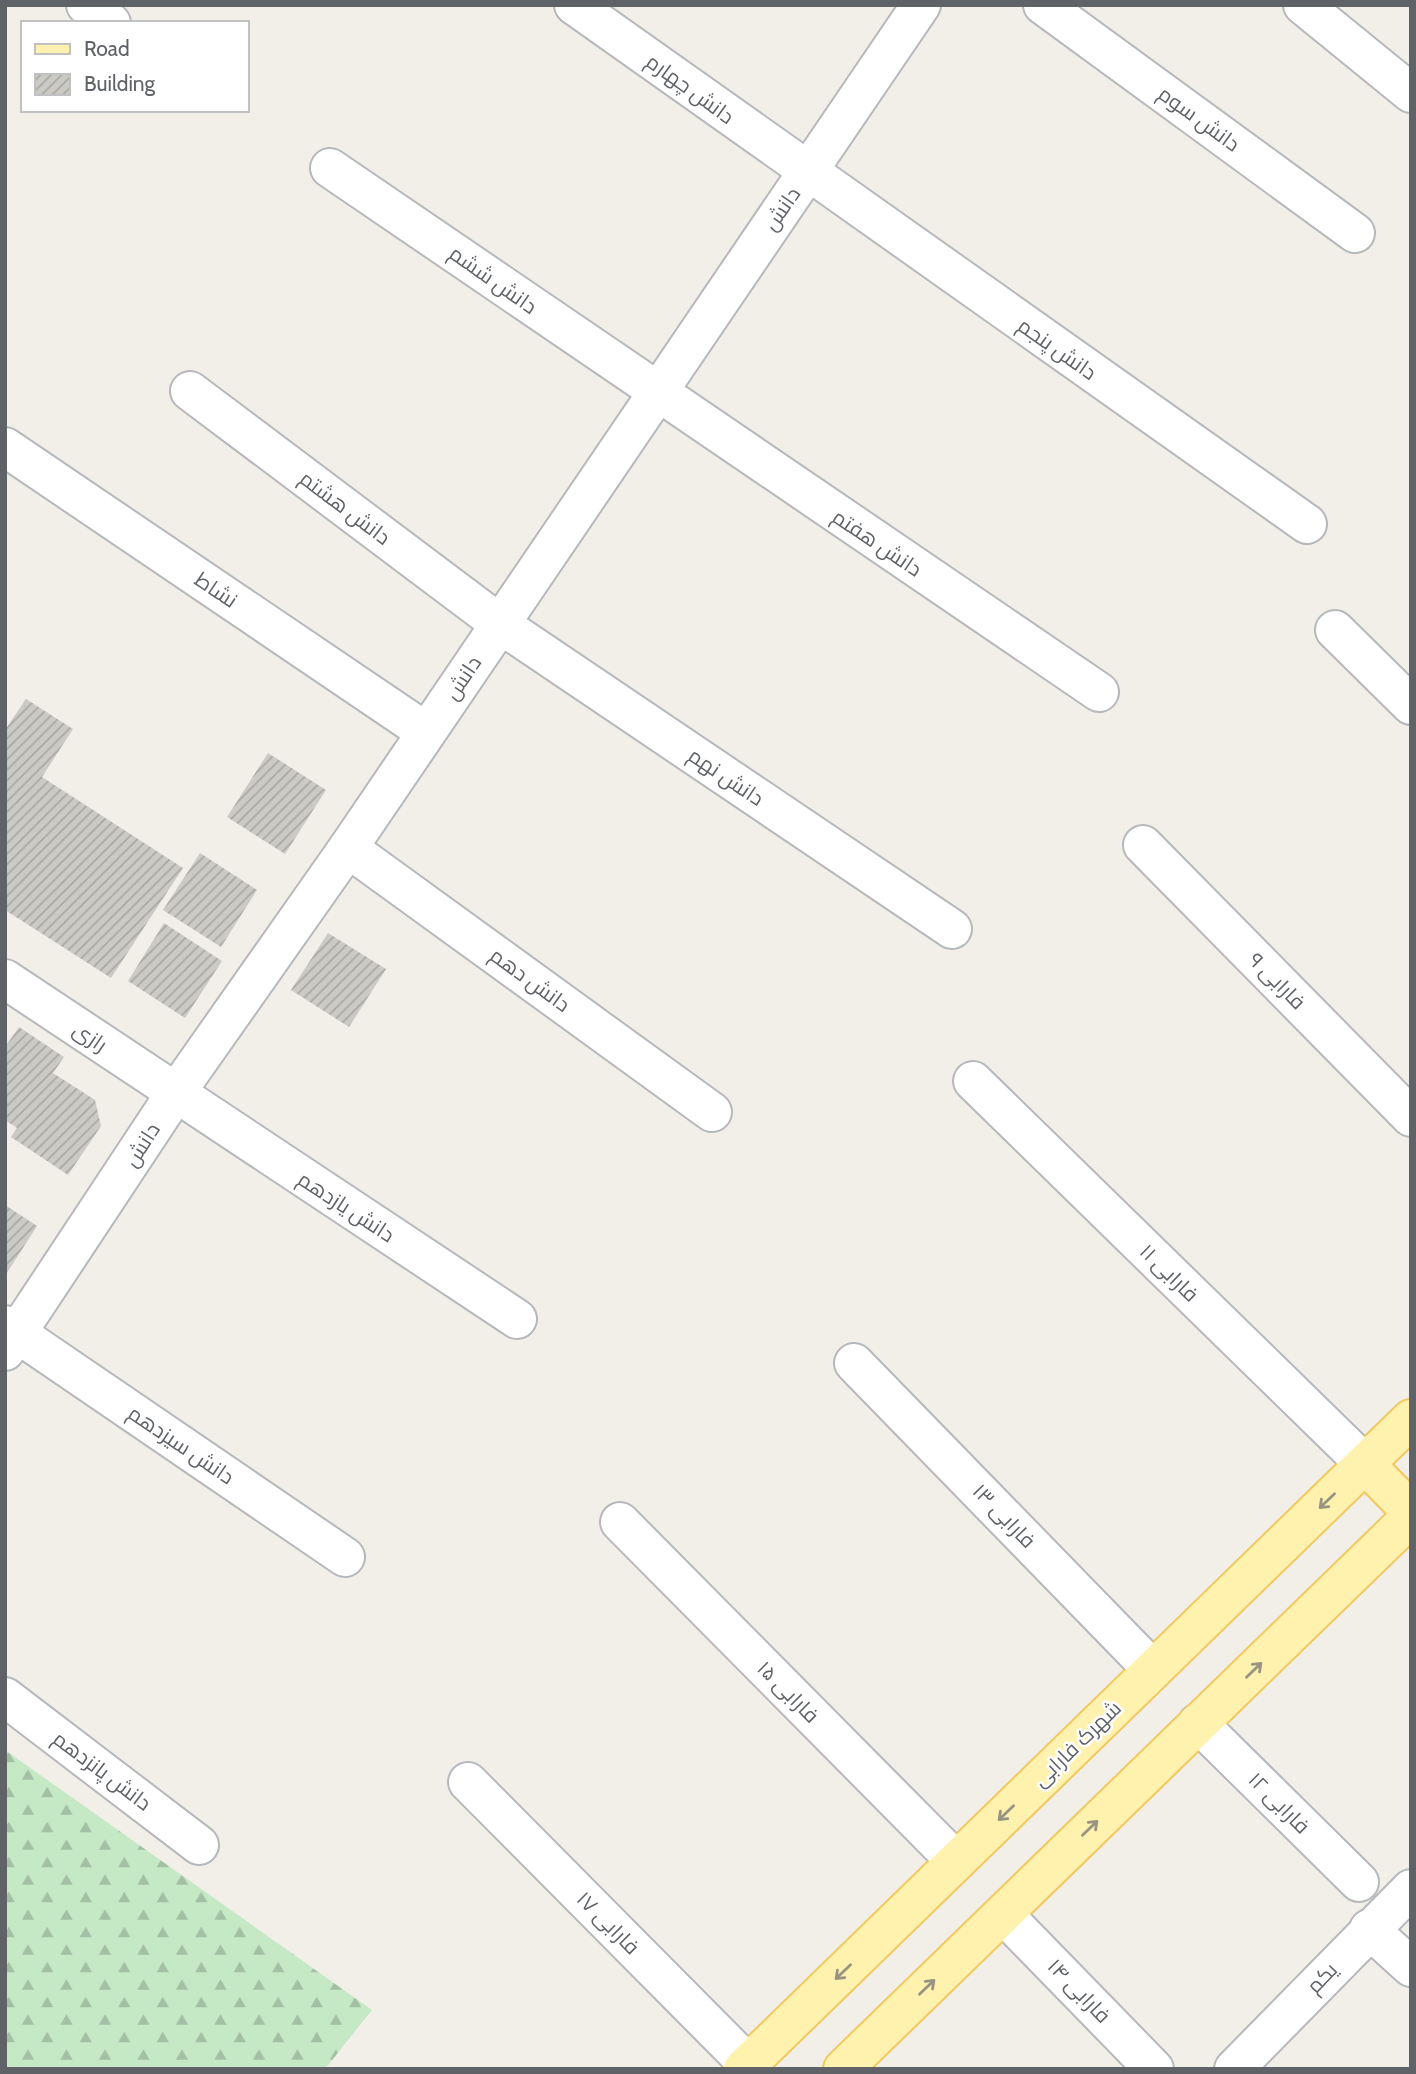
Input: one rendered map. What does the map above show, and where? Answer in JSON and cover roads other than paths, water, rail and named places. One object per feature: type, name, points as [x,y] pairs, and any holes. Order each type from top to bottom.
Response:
[{"type":"main road","name":"شهرک فارابی","points":[[746,2066],[1411,1419]]},
{"type":"main road","points":[[843,2069],[1411,1514],[1365,1464]]},
{"type":"street","points":[[86,5],[108,21]]},
{"type":"street","name":"دانش چهارم","points":[[574,5],[807,173]]},
{"type":"street","name":"دانش","points":[[9,1337],[348,848],[921,5]]},
{"type":"street","name":"دانش سوم","points":[[1043,5],[1355,233]]},
{"type":"street","points":[[1303,5],[1411,93]]},
{"type":"street","name":"دانش ششم","points":[[330,168],[656,393]]},
{"type":"street","name":"دانش پنجم","points":[[807,173],[1307,524]]},
{"type":"street","name":"دانش هشتم","points":[[190,391],[500,624]]},
{"type":"street","name":"دانش هفتم","points":[[656,393],[1099,692]]},
{"type":"street","name":"نشاط","points":[[5,447],[426,732]]},
{"type":"street","name":"دانش نهم","points":[[500,624],[953,929]]},
{"type":"street","points":[[1335,630],[1411,705]]},
{"type":"street","name":"فارابی ۹","points":[[1143,845],[1411,1117]]},
{"type":"street","name":"دانش دهم","points":[[348,848],[712,1112]]},
{"type":"street","name":"رازی","points":[[5,979],[175,1094]]},
{"type":"street","name":"فارابی ۱۱","points":[[973,1081],[1365,1464]]},
{"type":"street","name":"دانش یازدهم","points":[[175,1094],[517,1319]]},
{"type":"street","name":"دانش سیزدهم","points":[[9,1337],[345,1557]]},
{"type":"street","name":"فارابی ۱۳","points":[[854,1363],[1153,1670]]},
{"type":"street","name":"فارابی ۱۵","points":[[620,1522],[956,1861]]},
{"type":"street","name":"دانش پانزدهم","points":[[5,1697],[200,1845]]},
{"type":"street","name":"فارابی ۱۲","points":[[1198,1723],[1359,1882]]},
{"type":"street","name":"فارابی ۱۷","points":[[468,1782],[746,2066]]},
{"type":"street","name":"یکم","points":[[1234,2069],[1411,1889]]},
{"type":"street","name":"فارابی ۱۴","points":[[1003,1914],[1154,2069]]},
{"type":"street","points":[[1369,1929],[1411,1967]]}]
